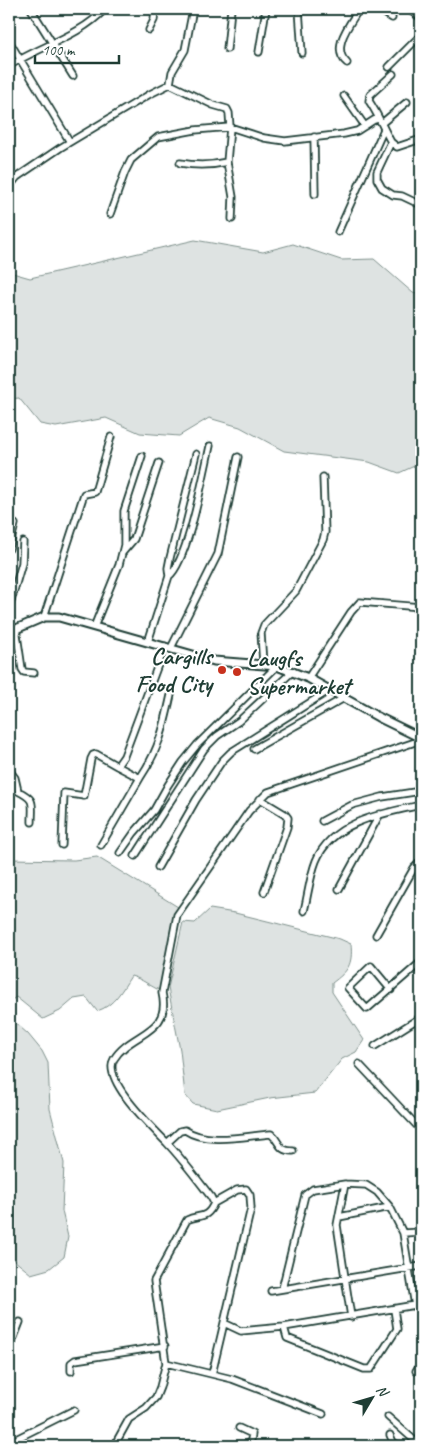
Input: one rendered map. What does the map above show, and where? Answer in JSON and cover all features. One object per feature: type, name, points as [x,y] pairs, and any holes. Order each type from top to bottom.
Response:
[{"type":"main road","points":[[12,630],[44,618],[59,617],[214,661],[278,666],[308,678],[421,739]]},
{"type":"street","points":[[31,9],[74,76]]},
{"type":"street","points":[[9,66],[20,58],[54,44],[96,18],[105,9]]},
{"type":"street","points":[[149,30],[154,20],[156,9]]},
{"type":"street","points":[[170,84],[172,72],[185,50],[193,9]]},
{"type":"street","points":[[227,49],[231,9]]},
{"type":"street","points":[[259,52],[266,9]]},
{"type":"street","points":[[299,9],[302,53]]},
{"type":"street","points":[[347,64],[342,59],[340,50],[341,40],[359,9]]},
{"type":"street","points":[[378,9],[392,18]]},
{"type":"street","points":[[408,9],[421,18]]},
{"type":"street","points":[[389,67],[421,35]]},
{"type":"street","points":[[9,41],[70,142]]},
{"type":"street","points":[[393,74],[370,95],[369,101],[377,112],[391,142],[397,147],[421,139]]},
{"type":"street","points":[[170,84],[213,105],[227,109],[229,113],[230,127],[227,162],[233,197],[232,219]]},
{"type":"street","points":[[9,187],[17,177],[70,142],[170,84]]},
{"type":"street","points":[[344,96],[364,126]]},
{"type":"street","points":[[338,232],[381,123],[407,102]]},
{"type":"street","points":[[110,214],[131,160],[158,137],[195,130],[230,127],[264,138],[285,141],[357,131],[374,120],[381,123]]},
{"type":"street","points":[[314,137],[315,194]]},
{"type":"street","points":[[391,142],[377,172],[377,179],[382,188],[393,195],[402,196],[421,205]]},
{"type":"street","points":[[180,163],[211,166],[227,162]]},
{"type":"street","points":[[44,618],[84,494],[96,492],[111,437]]},
{"type":"street","points":[[169,576],[173,573],[181,557],[190,530],[210,446]]},
{"type":"street","points":[[148,642],[169,576],[170,558],[196,454]]},
{"type":"street","points":[[94,627],[119,564],[124,544],[124,511],[142,456]]},
{"type":"street","points":[[117,766],[124,756],[168,647],[218,554],[238,457]]},
{"type":"street","points":[[122,553],[134,539],[159,463]]},
{"type":"street","points":[[263,664],[261,633],[264,625],[296,591],[323,540],[325,532],[323,477]]},
{"type":"street","points":[[9,549],[15,524]]},
{"type":"street","points":[[9,608],[22,563],[22,542]]},
{"type":"street","points":[[308,678],[351,612],[360,602],[421,607]]},
{"type":"street","points":[[9,623],[22,669],[24,672],[34,673]]},
{"type":"street","points":[[120,853],[154,810],[183,762],[197,745],[278,666]]},
{"type":"street","points":[[135,856],[204,749],[217,736],[239,721],[292,671]]},
{"type":"street","points":[[158,867],[196,800],[222,761],[231,752],[330,690]]},
{"type":"street","points":[[101,846],[140,778],[150,765],[162,737],[171,695]]},
{"type":"street","points":[[254,749],[344,698]]},
{"type":"street","points":[[214,1203],[168,1143],[132,1107],[118,1085],[112,1069],[114,1058],[126,1046],[147,1032],[162,1018],[165,1004],[162,993],[177,914],[249,811],[268,792],[421,739]]},
{"type":"street","points":[[62,845],[64,794],[84,796],[93,755],[96,754],[140,778]]},
{"type":"street","points":[[9,770],[15,778],[18,792],[29,797],[31,800],[32,822]]},
{"type":"street","points":[[322,821],[352,805],[382,797],[401,796],[421,791]]},
{"type":"street","points":[[260,799],[285,814],[288,818],[287,827],[264,892]]},
{"type":"street","points":[[304,911],[315,862],[331,838],[344,829],[380,814],[421,805]]},
{"type":"street","points":[[339,889],[380,814]]},
{"type":"street","points":[[376,936],[414,868],[421,861]]},
{"type":"street","points":[[391,990],[371,966],[348,988],[367,1009],[391,990],[421,962]]},
{"type":"street","points":[[375,1046],[421,1017]]},
{"type":"street","points":[[360,1064],[421,1130]]},
{"type":"street","points":[[168,1143],[180,1131],[185,1130],[205,1139],[270,1134],[277,1139],[280,1148],[293,1152]]},
{"type":"street","points":[[224,1323],[241,1331],[284,1327],[418,1305],[404,1233],[390,1207],[376,1192],[366,1185],[345,1184],[313,1189],[305,1195],[282,1289]]},
{"type":"street","points":[[345,1184],[337,1225],[351,1317]]},
{"type":"street","points":[[114,1446],[129,1419],[146,1408],[156,1397],[166,1363],[154,1281],[187,1220],[201,1218],[211,1209],[214,1203],[237,1190],[246,1189],[250,1195],[251,1208],[212,1374]]},
{"type":"street","points":[[339,1217],[390,1207]]},
{"type":"street","points":[[404,1233],[421,1232]]},
{"type":"street","points":[[272,1291],[421,1266]]},
{"type":"street","points":[[284,1327],[287,1338],[364,1369],[371,1369],[397,1329],[394,1309]]},
{"type":"street","points":[[9,1350],[20,1322]]},
{"type":"street","points":[[71,1371],[71,1363],[75,1360],[165,1346]]},
{"type":"street","points":[[166,1363],[232,1379],[323,1414]]},
{"type":"street","points":[[416,1371],[421,1363]]},
{"type":"street","points":[[9,1432],[13,1444],[74,1410]]},
{"type":"street","points":[[388,1417],[414,1440],[416,1443],[414,1446]]},
{"type":"street","points":[[239,1428],[252,1434],[250,1446]]},
{"type":"street","points":[[390,1435],[393,1442],[400,1446]]},
{"type":"shaded area","points":[[195,240],[263,252],[293,244],[341,260],[374,259],[413,293],[421,295],[421,463],[399,473],[369,462],[284,451],[240,427],[209,418],[179,436],[140,433],[106,418],[56,427],[40,424],[19,398],[9,399],[9,272],[30,278]]},
{"type":"shaded area","points":[[97,857],[178,907],[161,991],[131,976],[117,997],[103,1009],[97,1011],[86,997],[74,999],[60,1011],[43,1019],[16,997],[9,1002],[9,859],[74,860]]},
{"type":"shaded area","points":[[210,909],[235,913],[340,939],[351,944],[350,962],[346,971],[332,983],[332,992],[364,1040],[356,1052],[342,1059],[315,1093],[270,1098],[217,1109],[193,1104],[185,1095],[180,1050],[168,988],[183,922],[195,923]]},
{"type":"shaded area","points":[[9,1012],[11,1019],[28,1034],[42,1051],[48,1063],[50,1109],[64,1163],[62,1211],[68,1237],[64,1257],[49,1269],[31,1274],[9,1256]]},
{"type":"place","name":"Cargills Food City","points":[[222,670]]},
{"type":"place","name":"Laugfs Supermarket","points":[[237,672]]}]
